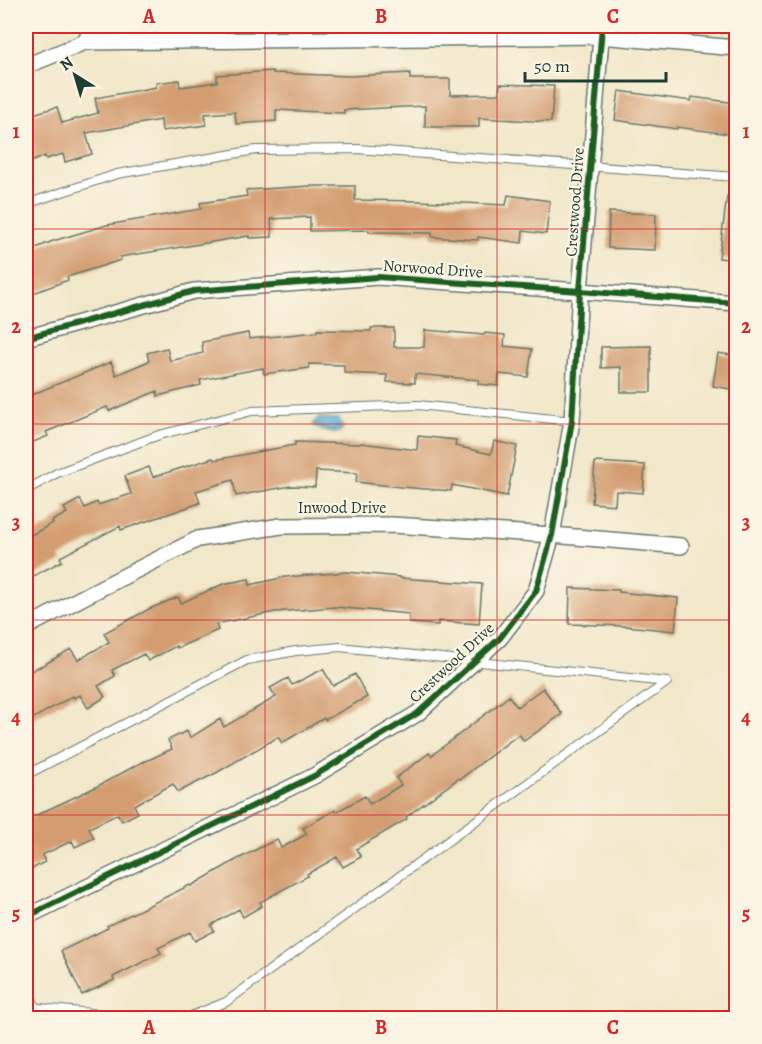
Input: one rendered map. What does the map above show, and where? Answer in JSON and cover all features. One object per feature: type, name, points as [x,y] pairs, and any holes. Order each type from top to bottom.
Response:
[{"type":"street","points":[[85,42],[93,26]]},
{"type":"street","points":[[26,66],[85,42],[601,31],[736,48]]},
{"type":"street","name":"Crestwood Drive","points":[[26,917],[314,776],[418,713],[500,638],[536,591],[552,535],[572,421],[601,31]]},
{"type":"street","name":"Norwood Drive","points":[[26,338],[194,291],[378,277],[736,303]]},
{"type":"street","name":"Inwood Drive","points":[[26,627],[198,539],[281,526],[392,525],[681,546]]},
{"type":"lane","points":[[26,204],[117,174],[256,150],[357,149],[736,177]]},
{"type":"lane","points":[[26,490],[57,473],[159,435],[252,411],[418,405],[572,421]]},
{"type":"lane","points":[[26,775],[247,660],[296,651],[340,647],[667,682],[226,1002],[189,1017],[167,1018]]},
{"type":"lane","points":[[29,1009],[142,1018]]},
{"type":"water","points":[[319,418],[339,419],[343,428],[336,433],[317,428],[313,424]]},
{"type":"building","points":[[273,71],[273,73],[349,76],[410,73],[410,79],[450,79],[450,95],[499,94],[500,84],[554,86],[551,122],[479,118],[479,127],[425,127],[425,106],[344,110],[344,113],[276,110],[276,121],[236,124],[235,112],[205,114],[206,125],[162,131],[161,120],[86,133],[92,154],[65,162],[63,154],[46,159],[45,156],[26,164],[26,116],[57,107],[62,123],[98,113],[95,98],[156,87],[156,83],[179,80],[180,87],[217,82],[217,75]]},
{"type":"building","points":[[619,91],[691,101],[692,97],[736,103],[736,135],[615,120]]},
{"type":"building","points":[[355,186],[355,200],[506,205],[508,195],[550,201],[546,234],[523,231],[522,243],[478,237],[478,240],[432,237],[432,233],[369,232],[369,230],[310,231],[310,217],[271,219],[272,237],[249,238],[249,236],[120,257],[121,260],[67,277],[68,280],[26,296],[26,252],[53,241],[107,225],[201,209],[200,203],[247,196],[246,190]]},
{"type":"building","points":[[727,196],[736,196],[736,260],[719,258]]},
{"type":"building","points":[[609,212],[656,214],[655,250],[608,248]]},
{"type":"building","points":[[371,328],[394,328],[394,347],[424,347],[425,330],[505,335],[504,346],[532,349],[528,377],[499,374],[498,386],[478,384],[479,380],[415,374],[415,383],[387,382],[387,375],[344,373],[344,365],[309,364],[309,368],[264,374],[263,368],[200,380],[201,385],[158,396],[157,391],[109,411],[107,407],[46,432],[48,436],[26,445],[26,397],[111,362],[116,375],[149,361],[147,353],[167,348],[170,361],[203,353],[202,342],[248,333],[249,339],[317,332],[317,330],[371,331]]},
{"type":"building","points":[[651,346],[651,392],[621,392],[621,367],[601,368],[601,347]]},
{"type":"building","points":[[718,353],[736,356],[736,390],[713,386]]},
{"type":"building","points":[[418,436],[456,440],[455,446],[491,454],[494,441],[517,446],[507,496],[452,485],[451,491],[356,482],[357,473],[316,471],[315,487],[291,486],[236,496],[233,480],[196,491],[200,503],[121,530],[120,526],[60,557],[62,561],[26,580],[26,538],[67,513],[64,508],[80,499],[85,508],[97,502],[98,505],[131,494],[125,476],[149,467],[153,477],[213,458],[214,460],[295,445],[295,442],[361,443],[417,450]]},
{"type":"building","points":[[595,462],[645,465],[643,493],[616,491],[615,505],[592,503]]},
{"type":"building","points":[[347,572],[482,584],[479,624],[438,621],[438,625],[409,623],[409,614],[335,607],[275,612],[216,624],[218,630],[177,648],[176,646],[148,661],[144,654],[112,670],[115,676],[98,686],[105,697],[88,708],[80,695],[74,698],[73,696],[32,719],[26,708],[26,674],[71,649],[78,660],[109,642],[104,633],[149,609],[178,597],[181,603],[223,584],[249,579],[250,585],[285,577]]},
{"type":"building","points":[[570,588],[619,590],[619,592],[678,598],[675,631],[569,624]]},
{"type":"building","points":[[323,669],[333,686],[355,674],[367,697],[325,720],[324,718],[282,743],[278,737],[178,792],[173,784],[134,805],[138,813],[122,821],[118,814],[89,828],[94,838],[75,847],[72,841],[42,855],[45,862],[26,872],[26,820],[172,749],[168,740],[187,731],[190,738],[220,719],[224,727],[276,697],[270,688],[288,678],[292,685]]},
{"type":"building","points":[[543,688],[562,714],[524,741],[519,734],[406,817],[407,819],[356,849],[361,857],[343,867],[337,857],[260,902],[262,906],[243,917],[239,909],[211,925],[214,931],[195,941],[190,932],[158,948],[161,953],[82,995],[61,951],[191,886],[277,839],[281,848],[307,834],[303,828],[335,810],[336,812],[365,796],[370,804],[401,785],[396,778],[429,753],[431,756],[509,696],[517,707]]},
{"type":"cycle path","points":[[26,917],[314,776],[418,713],[500,638],[536,591],[552,535],[572,421],[580,291],[602,26]]},
{"type":"cycle path","points":[[26,338],[194,291],[378,277],[736,303]]}]
